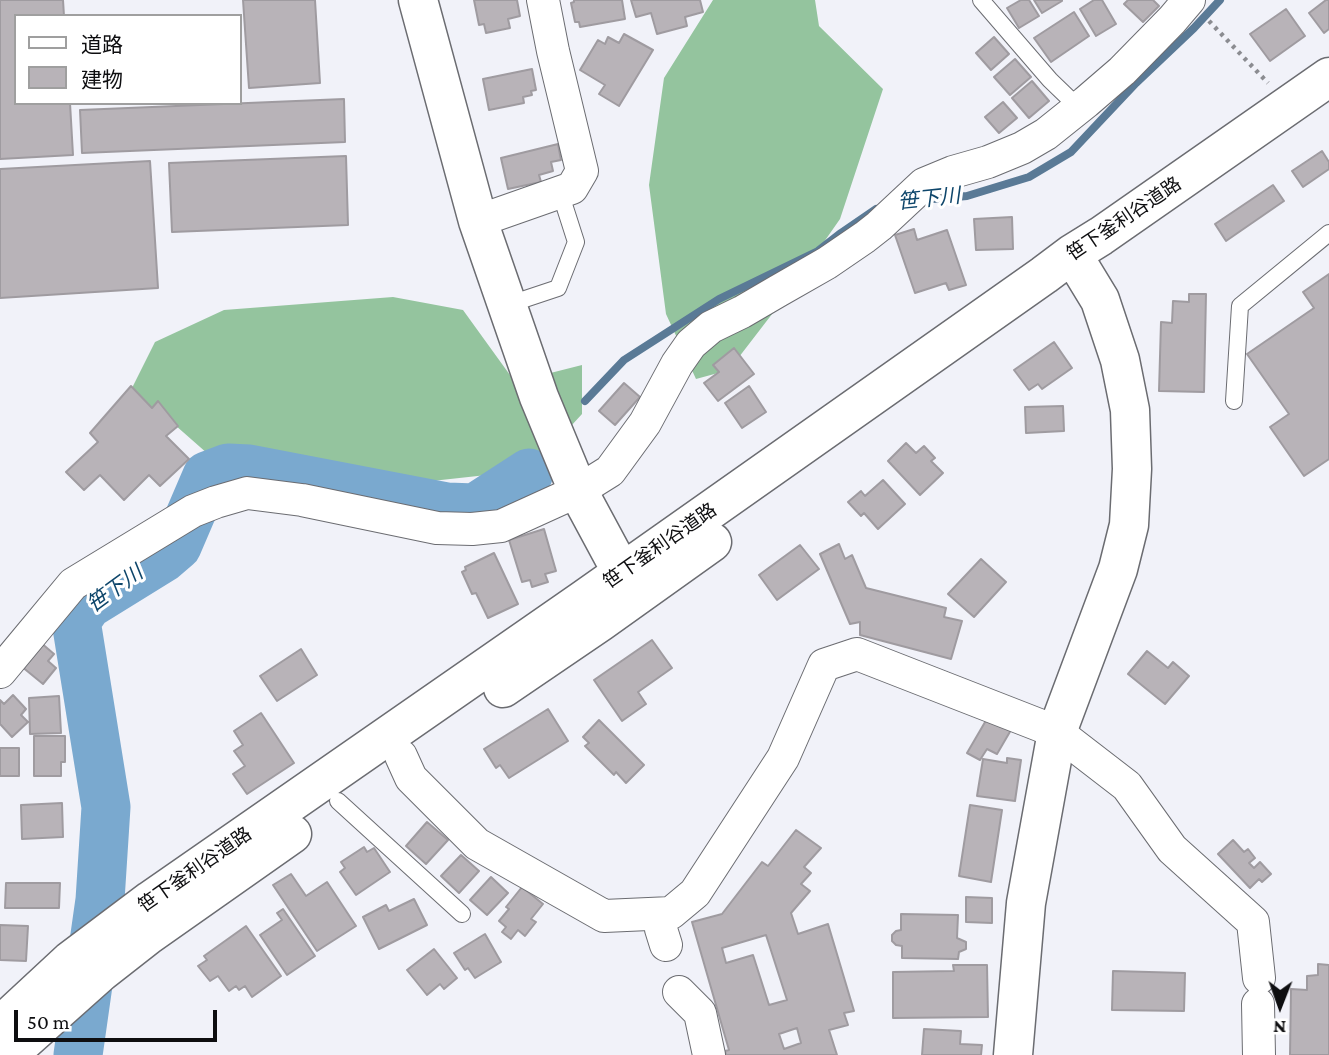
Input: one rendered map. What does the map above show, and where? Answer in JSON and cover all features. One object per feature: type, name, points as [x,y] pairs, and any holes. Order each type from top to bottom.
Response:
[{"type":"street","points":[[418,0],[478,221],[539,397],[578,491],[628,585]]},
{"type":"street","points":[[478,221],[572,188],[582,171],[543,0]]},
{"type":"street","points":[[0,672],[73,584],[193,511],[216,502],[247,493],[302,500],[437,528],[472,529],[501,526],[578,491],[610,471],[645,423],[691,344],[711,327],[827,262],[879,226],[923,184],[988,162],[1022,148],[1046,134],[1122,71],[1189,0]]},
{"type":"street","name":"笹下釜利谷道路","points":[[1079,266],[1112,228],[1329,77]]},
{"type":"street","name":"笹下釜利谷道路","points":[[0,1026],[70,961],[149,918],[338,801],[401,757],[976,323],[1079,266],[1329,108]]},
{"type":"street","points":[[1013,1055],[1026,903],[1057,732],[1118,569],[1129,525],[1132,469],[1130,410],[1120,360],[1100,300],[1079,266]]},
{"type":"street","name":"笹下釜利谷道路","points":[[8,1055],[101,972],[149,918],[628,585]]},
{"type":"street","points":[[401,757],[411,778],[477,844],[604,916],[671,913],[695,893],[783,758],[824,665],[857,654],[1057,732],[1126,786],[1172,849],[1253,922],[1259,991],[1259,1055]]},
{"type":"street","points":[[679,992],[700,1013],[709,1055]]},
{"type":"lane","points":[[981,0],[1050,80],[1079,108]]},
{"type":"lane","points":[[507,305],[558,288],[576,242],[560,192]]},
{"type":"lane","points":[[1234,401],[1240,306],[1329,233]]},
{"type":"lane","points":[[338,801],[462,914]]},
{"type":"path","points":[[1211,23],[1273,88]]},
{"type":"green space","points":[[713,0],[815,0],[819,26],[883,89],[840,219],[789,292],[729,370],[696,379],[666,314],[649,185],[664,78]]},
{"type":"green space","points":[[393,297],[463,310],[515,382],[582,365],[582,414],[514,472],[432,481],[331,505],[233,476],[175,425],[126,400],[155,342],[224,310]]},
{"type":"building","points":[[0,0],[63,0],[64,14],[14,14],[14,105],[70,105],[73,155],[0,159]]},
{"type":"building","points":[[243,0],[315,0],[320,83],[249,88]]},
{"type":"building","points":[[474,0],[517,0],[520,16],[508,19],[510,28],[486,33],[484,24],[479,25]]},
{"type":"building","points":[[574,0],[622,0],[625,19],[580,27],[579,22],[575,22],[571,3]]},
{"type":"building","points":[[631,0],[700,0],[703,12],[685,17],[687,26],[657,34],[651,13],[636,17]]},
{"type":"building","points":[[1021,0],[1029,0],[1039,16],[1019,28],[1007,8]]},
{"type":"building","points":[[1034,0],[1062,0],[1062,1],[1042,13]]},
{"type":"building","points":[[1094,0],[1102,0],[1116,24],[1096,36],[1080,9]]},
{"type":"building","points":[[1128,0],[1153,0],[1159,6],[1143,22],[1124,4]]},
{"type":"building","points":[[1329,0],[1329,29],[1324,33],[1309,13]]},
{"type":"building","points":[[1286,9],[1305,36],[1270,61],[1250,34]]},
{"type":"building","points":[[1074,12],[1089,36],[1051,62],[1034,38]]},
{"type":"building","points":[[624,34],[653,50],[619,106],[599,94],[605,85],[580,70],[598,40],[605,44],[608,37],[619,43]]},
{"type":"building","points":[[994,37],[1009,54],[991,70],[976,53]]},
{"type":"building","points":[[1015,59],[1031,77],[1010,95],[994,77]]},
{"type":"building","points":[[532,69],[536,90],[531,91],[532,95],[523,97],[524,103],[489,110],[483,79]]},
{"type":"building","points":[[1032,81],[1049,101],[1029,118],[1012,98]]},
{"type":"building","points":[[344,99],[345,142],[82,153],[80,110]]},
{"type":"building","points":[[1003,102],[1017,118],[999,133],[985,117]]},
{"type":"building","points":[[558,144],[561,160],[551,162],[553,171],[539,175],[541,182],[508,189],[501,158]]},
{"type":"building","points":[[1322,151],[1329,162],[1329,169],[1303,187],[1292,171]]},
{"type":"building","points":[[346,156],[348,225],[172,232],[169,163]]},
{"type":"building","points":[[150,161],[158,288],[0,298],[0,169]]},
{"type":"building","points":[[1273,185],[1284,201],[1226,241],[1215,224]]},
{"type":"building","points":[[1012,217],[1013,249],[976,250],[974,219]]},
{"type":"building","points":[[914,229],[917,240],[947,230],[966,285],[949,290],[946,283],[915,293],[895,235]]},
{"type":"building","points":[[1329,274],[1329,459],[1304,476],[1270,427],[1289,414],[1247,354],[1314,308],[1303,292]]},
{"type":"building","points":[[1189,294],[1206,294],[1204,392],[1159,391],[1161,322],[1172,323],[1173,301],[1189,302]]},
{"type":"building","points":[[1054,342],[1072,368],[1042,389],[1038,384],[1029,390],[1014,370]]},
{"type":"building","points":[[734,348],[754,374],[718,401],[704,383],[719,372],[713,365]]},
{"type":"building","points":[[624,383],[640,397],[615,425],[599,411]]},
{"type":"building","points":[[131,386],[152,408],[158,401],[178,426],[166,436],[189,459],[160,486],[149,475],[124,500],[100,475],[84,490],[66,472],[98,442],[90,433]]},
{"type":"building","points":[[749,386],[766,412],[742,428],[725,403]]},
{"type":"building","points":[[1063,406],[1064,431],[1026,433],[1025,407]]},
{"type":"building","points":[[906,443],[916,453],[924,446],[935,458],[931,461],[943,473],[920,495],[888,461]]},
{"type":"building","points":[[883,480],[905,504],[878,529],[864,513],[861,516],[848,502],[861,491],[865,496]]},
{"type":"building","points":[[544,529],[556,571],[545,574],[548,582],[532,587],[530,580],[522,582],[509,540]]},
{"type":"building","points":[[839,544],[845,559],[852,555],[866,588],[946,608],[944,617],[962,621],[951,659],[860,635],[860,622],[850,624],[820,554]]},
{"type":"building","points":[[800,545],[819,569],[777,600],[759,575]]},
{"type":"building","points":[[494,553],[518,604],[488,618],[476,593],[472,594],[462,572],[466,570],[465,567]]},
{"type":"building","points":[[981,559],[1006,582],[974,617],[948,594]]},
{"type":"building","points":[[652,640],[672,668],[638,692],[646,704],[622,721],[594,680]]},
{"type":"building","points":[[40,642],[54,654],[48,661],[56,668],[43,684],[21,666]]},
{"type":"building","points":[[301,649],[317,675],[277,701],[260,676]]},
{"type":"building","points":[[1147,651],[1168,668],[1173,662],[1189,676],[1165,704],[1128,674]]},
{"type":"building","points":[[13,695],[26,709],[21,715],[28,722],[12,737],[0,724],[0,700],[4,704]]},
{"type":"building","points":[[59,696],[61,733],[30,734],[29,698]]},
{"type":"building","points":[[548,709],[568,741],[509,778],[500,765],[496,768],[484,749]]},
{"type":"building","points":[[261,713],[294,763],[247,794],[233,774],[245,766],[234,751],[243,745],[234,731]]},
{"type":"building","points":[[988,717],[1011,730],[997,754],[987,749],[980,760],[967,753]]},
{"type":"building","points":[[599,720],[644,765],[626,783],[616,772],[614,775],[585,746],[589,743],[583,737]]},
{"type":"building","points":[[34,736],[65,736],[65,762],[61,762],[61,776],[34,776]]},
{"type":"building","points":[[0,748],[19,748],[19,776],[0,776]]},
{"type":"building","points":[[1007,758],[1021,760],[1015,801],[977,796],[983,759],[1007,763]]},
{"type":"building","points":[[62,803],[63,837],[22,839],[21,805]]},
{"type":"building","points":[[970,805],[1002,810],[991,882],[959,876]]},
{"type":"building","points":[[427,822],[448,840],[426,864],[406,846]]},
{"type":"building","points":[[796,830],[821,848],[804,867],[811,873],[801,884],[810,891],[791,913],[798,934],[828,924],[854,1011],[844,1013],[848,1025],[829,1030],[837,1055],[726,1055],[725,1051],[729,1050],[692,922],[722,914],[762,862],[768,866]],"holes":[[[766,935],[787,1000],[769,1005],[753,955],[726,963],[722,948]],[[797,1028],[801,1043],[784,1049],[779,1034]]]},
{"type":"building","points":[[1233,840],[1244,852],[1248,849],[1255,858],[1249,863],[1254,868],[1260,862],[1271,874],[1262,882],[1259,879],[1250,888],[1218,854]]},
{"type":"building","points":[[364,847],[367,852],[374,848],[390,872],[356,895],[340,872],[345,868],[341,862]]},
{"type":"building","points":[[461,855],[479,871],[459,893],[441,876]]},
{"type":"building","points":[[291,874],[306,896],[327,882],[356,926],[317,951],[273,885]]},
{"type":"building","points":[[491,877],[508,893],[487,915],[470,900]]},
{"type":"building","points":[[6,883],[60,883],[59,908],[5,908]]},
{"type":"building","points":[[522,887],[543,904],[531,919],[536,922],[525,936],[518,930],[511,939],[502,932],[506,927],[499,921]]},
{"type":"building","points":[[966,897],[992,898],[992,923],[966,922]]},
{"type":"building","points":[[414,899],[427,925],[379,949],[363,917],[386,905],[389,911]]},
{"type":"building","points":[[283,909],[315,956],[287,975],[260,935],[282,920],[277,913]]},
{"type":"building","points":[[901,914],[958,915],[957,938],[966,942],[966,949],[959,952],[958,959],[902,958],[902,946],[892,941],[892,935],[901,930]]},
{"type":"building","points":[[0,925],[28,926],[26,961],[0,960]]},
{"type":"building","points":[[246,926],[281,976],[252,997],[245,986],[239,990],[236,986],[229,991],[218,976],[210,981],[198,966],[207,960],[204,956]]},
{"type":"building","points":[[485,934],[501,962],[475,978],[468,968],[465,970],[454,953]]},
{"type":"building","points":[[434,949],[457,978],[444,989],[440,984],[427,995],[407,970]]},
{"type":"building","points":[[1318,964],[1329,965],[1329,1055],[1290,1055],[1291,989],[1307,990],[1307,976],[1318,975]]},
{"type":"building","points":[[953,965],[987,965],[988,1017],[893,1018],[893,972],[954,971]]},
{"type":"building","points":[[1113,971],[1185,973],[1184,1011],[1112,1010]]},
{"type":"building","points":[[924,1029],[961,1031],[960,1044],[982,1045],[981,1055],[922,1055]]},
{"type":"waterway","name":"笹下川","points":[[922,200],[967,196],[1029,177],[1071,152],[1220,0]]},
{"type":"waterway","name":"笹下川","points":[[585,401],[624,360],[719,299],[818,251],[876,209]]},
{"type":"waterway","name":"笹下川","points":[[78,1055],[100,900],[106,807],[76,621],[87,605],[163,558],[177,546],[207,476],[228,468],[249,469],[447,507],[475,508],[529,473]]}]
